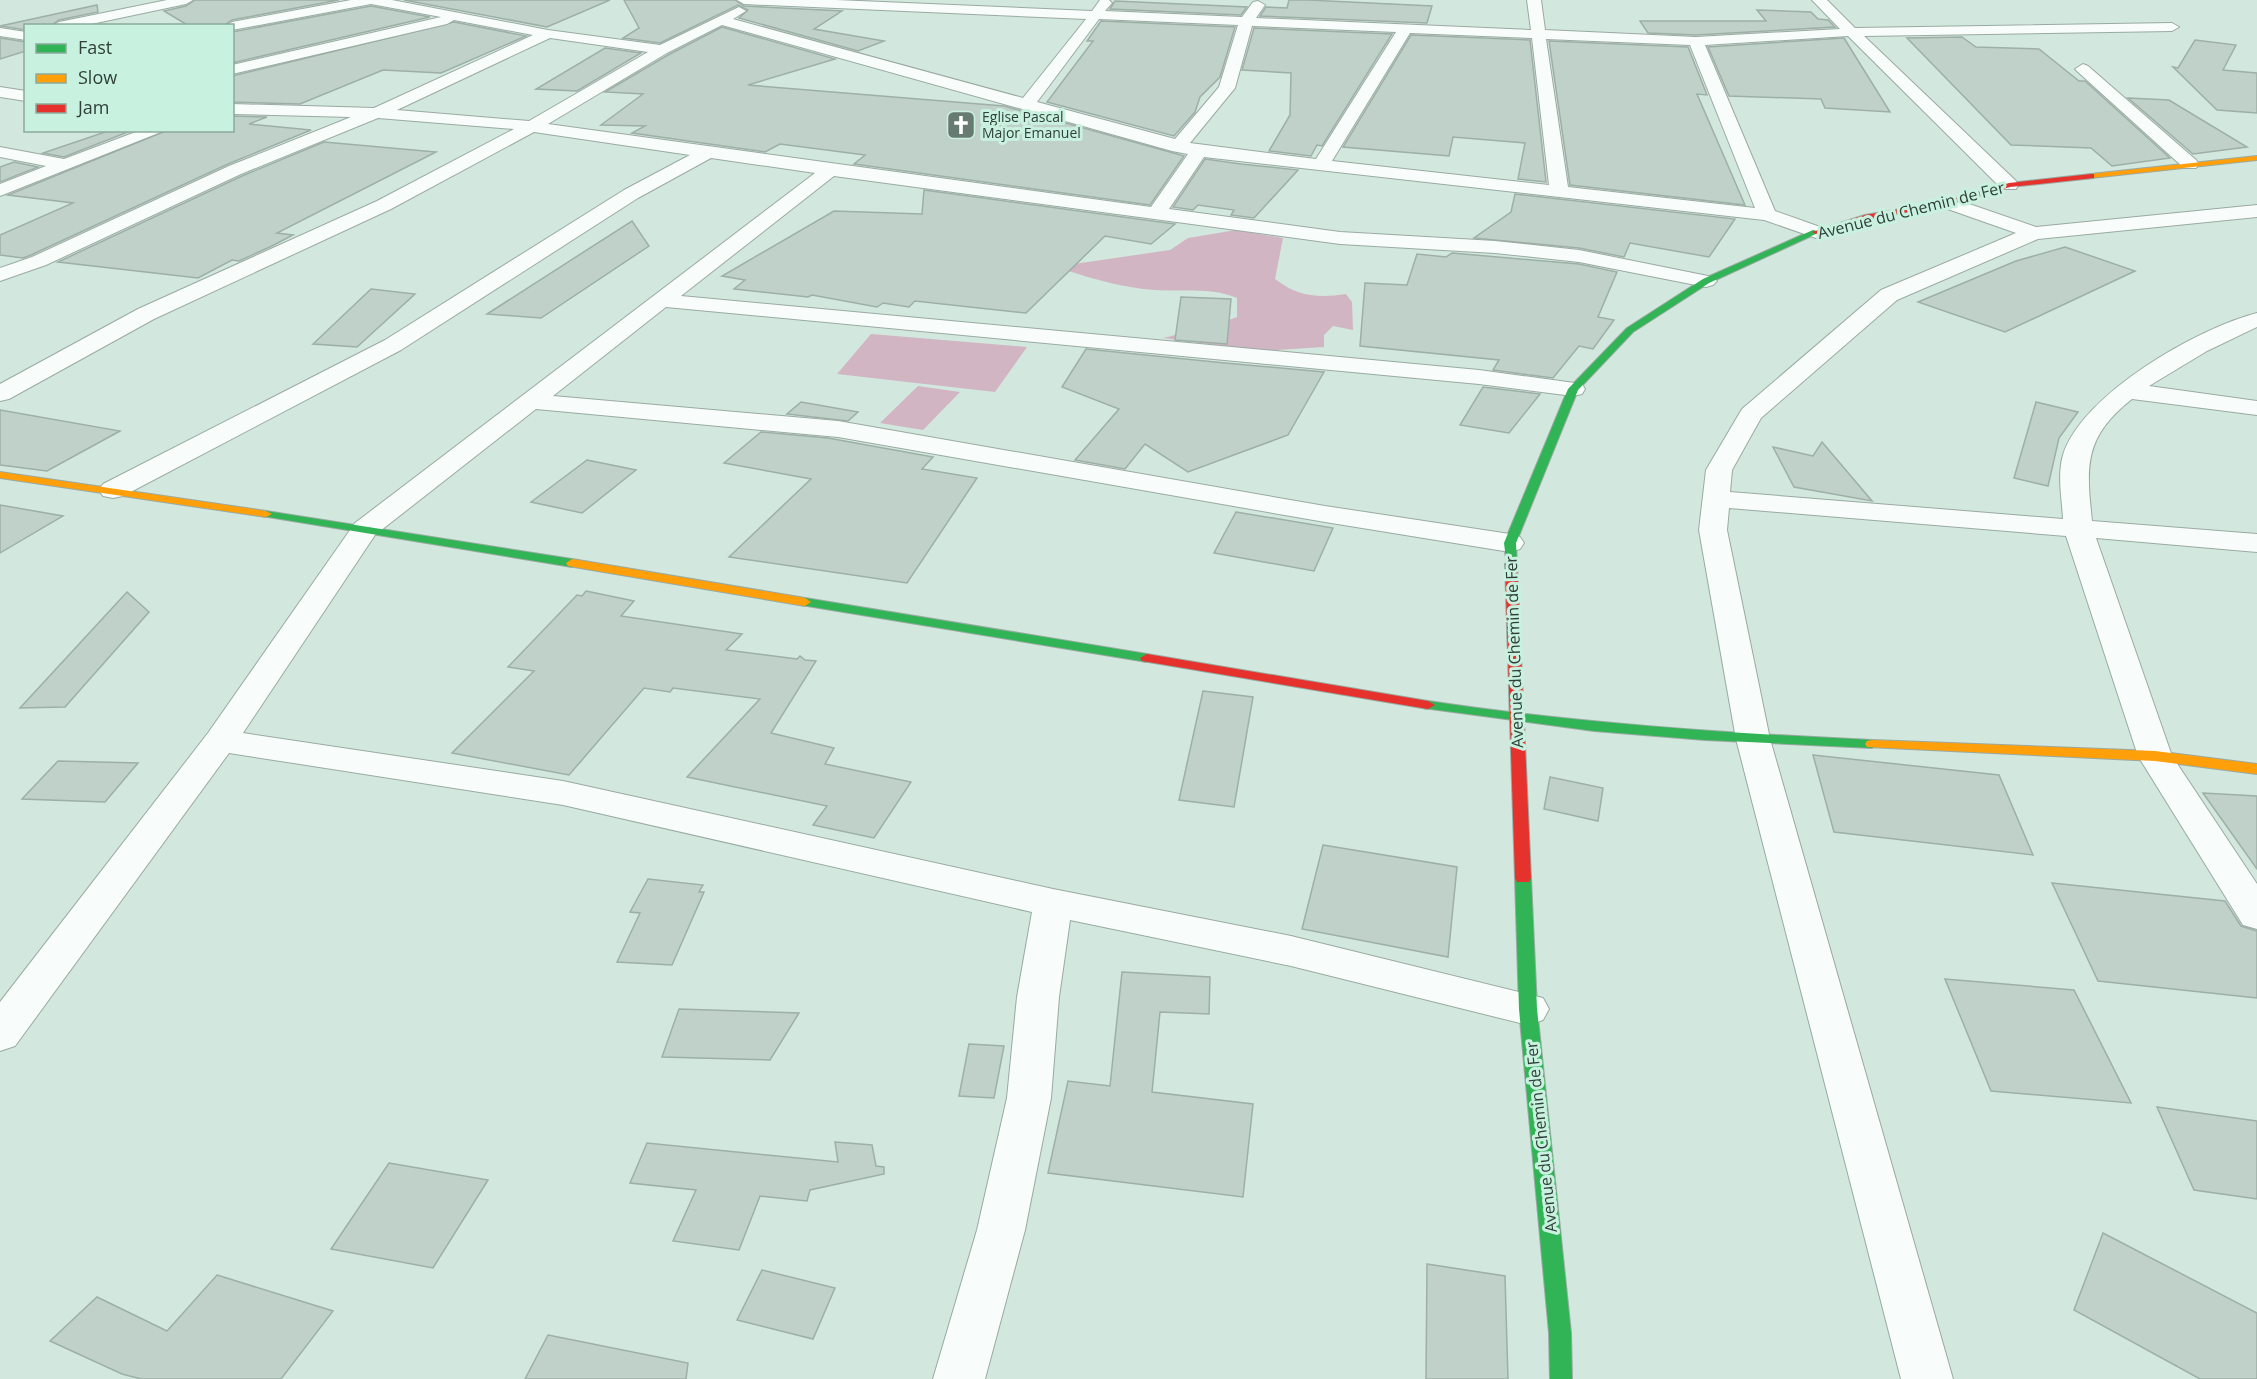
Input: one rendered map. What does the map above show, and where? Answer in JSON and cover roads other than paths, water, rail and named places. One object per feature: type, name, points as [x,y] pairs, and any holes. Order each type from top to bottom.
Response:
[{"type":"street","points":[[69,24],[186,0]]},
{"type":"street","points":[[234,26],[371,0],[548,34],[662,50]]},
{"type":"street","points":[[0,394],[146,314],[384,205],[531,126],[662,50],[755,0],[953,5],[1094,15],[1696,41],[1852,33],[2172,27]]},
{"type":"street","points":[[1027,104],[1094,15],[1108,0]]},
{"type":"street","points":[[1178,147],[1227,88],[1246,22],[1262,0]]},
{"type":"street","points":[[1534,0],[1559,191]]},
{"type":"street","points":[[1819,0],[2009,186]]},
{"type":"street","points":[[234,70],[458,18]]},
{"type":"street","points":[[720,20],[1178,147],[1320,166],[1767,215],[1816,232]]},
{"type":"street","points":[[1320,166],[1406,29]]},
{"type":"street","points":[[0,32],[22,34]]},
{"type":"street","points":[[0,275],[39,261],[235,170],[376,112],[548,34]]},
{"type":"street","points":[[1696,41],[1767,215]]},
{"type":"street","points":[[2083,69],[2190,164]]},
{"type":"street","points":[[0,92],[24,96]]},
{"type":"street","points":[[234,109],[376,112],[456,117],[1340,238],[1495,247],[1579,256],[1706,281]]},
{"type":"street","points":[[0,190],[153,132]]},
{"type":"street","points":[[1156,214],[1199,151]]},
{"type":"street","points":[[0,152],[65,165]]},
{"type":"street","points":[[113,490],[393,345],[632,194],[709,152]]},
{"type":"street","name":"Avenue du Chemin de Fer","points":[[1561,1379],[1560,1333],[1528,1009],[1510,543],[1572,389],[1630,330],[1706,281],[1816,232],[1868,217],[1949,203],[2009,186],[2257,158]]},
{"type":"street","points":[[0,1034],[220,741],[365,529],[659,300],[831,170]]},
{"type":"street","points":[[1949,203],[2034,233]]},
{"type":"street","points":[[1927,1379],[1753,739],[1713,530],[1719,470],[1751,414],[1889,295],[2034,233],[2257,211]]},
{"type":"street","points":[[659,300],[1479,377],[1572,389]]},
{"type":"street","points":[[2257,320],[2244,324],[2160,367],[2092,419],[2076,454],[2078,529],[2155,756],[2257,915]]},
{"type":"street","points":[[2129,391],[2257,408]]},
{"type":"street","points":[[529,401],[838,429],[1325,514],[1510,543]]},
{"type":"street","points":[[0,475],[365,529],[1516,719],[1753,739],[2155,756],[2257,769]]},
{"type":"street","points":[[1716,499],[2257,543]]},
{"type":"street","points":[[220,741],[412,768],[563,793],[1053,903],[1291,951],[1528,1009]]},
{"type":"street","points":[[958,1379],[1001,1230],[1029,1098],[1038,997],[1053,903]]},
{"type":"place","name":"Eglise Pascal Major Emanuel","points":[[961,125]]}]
